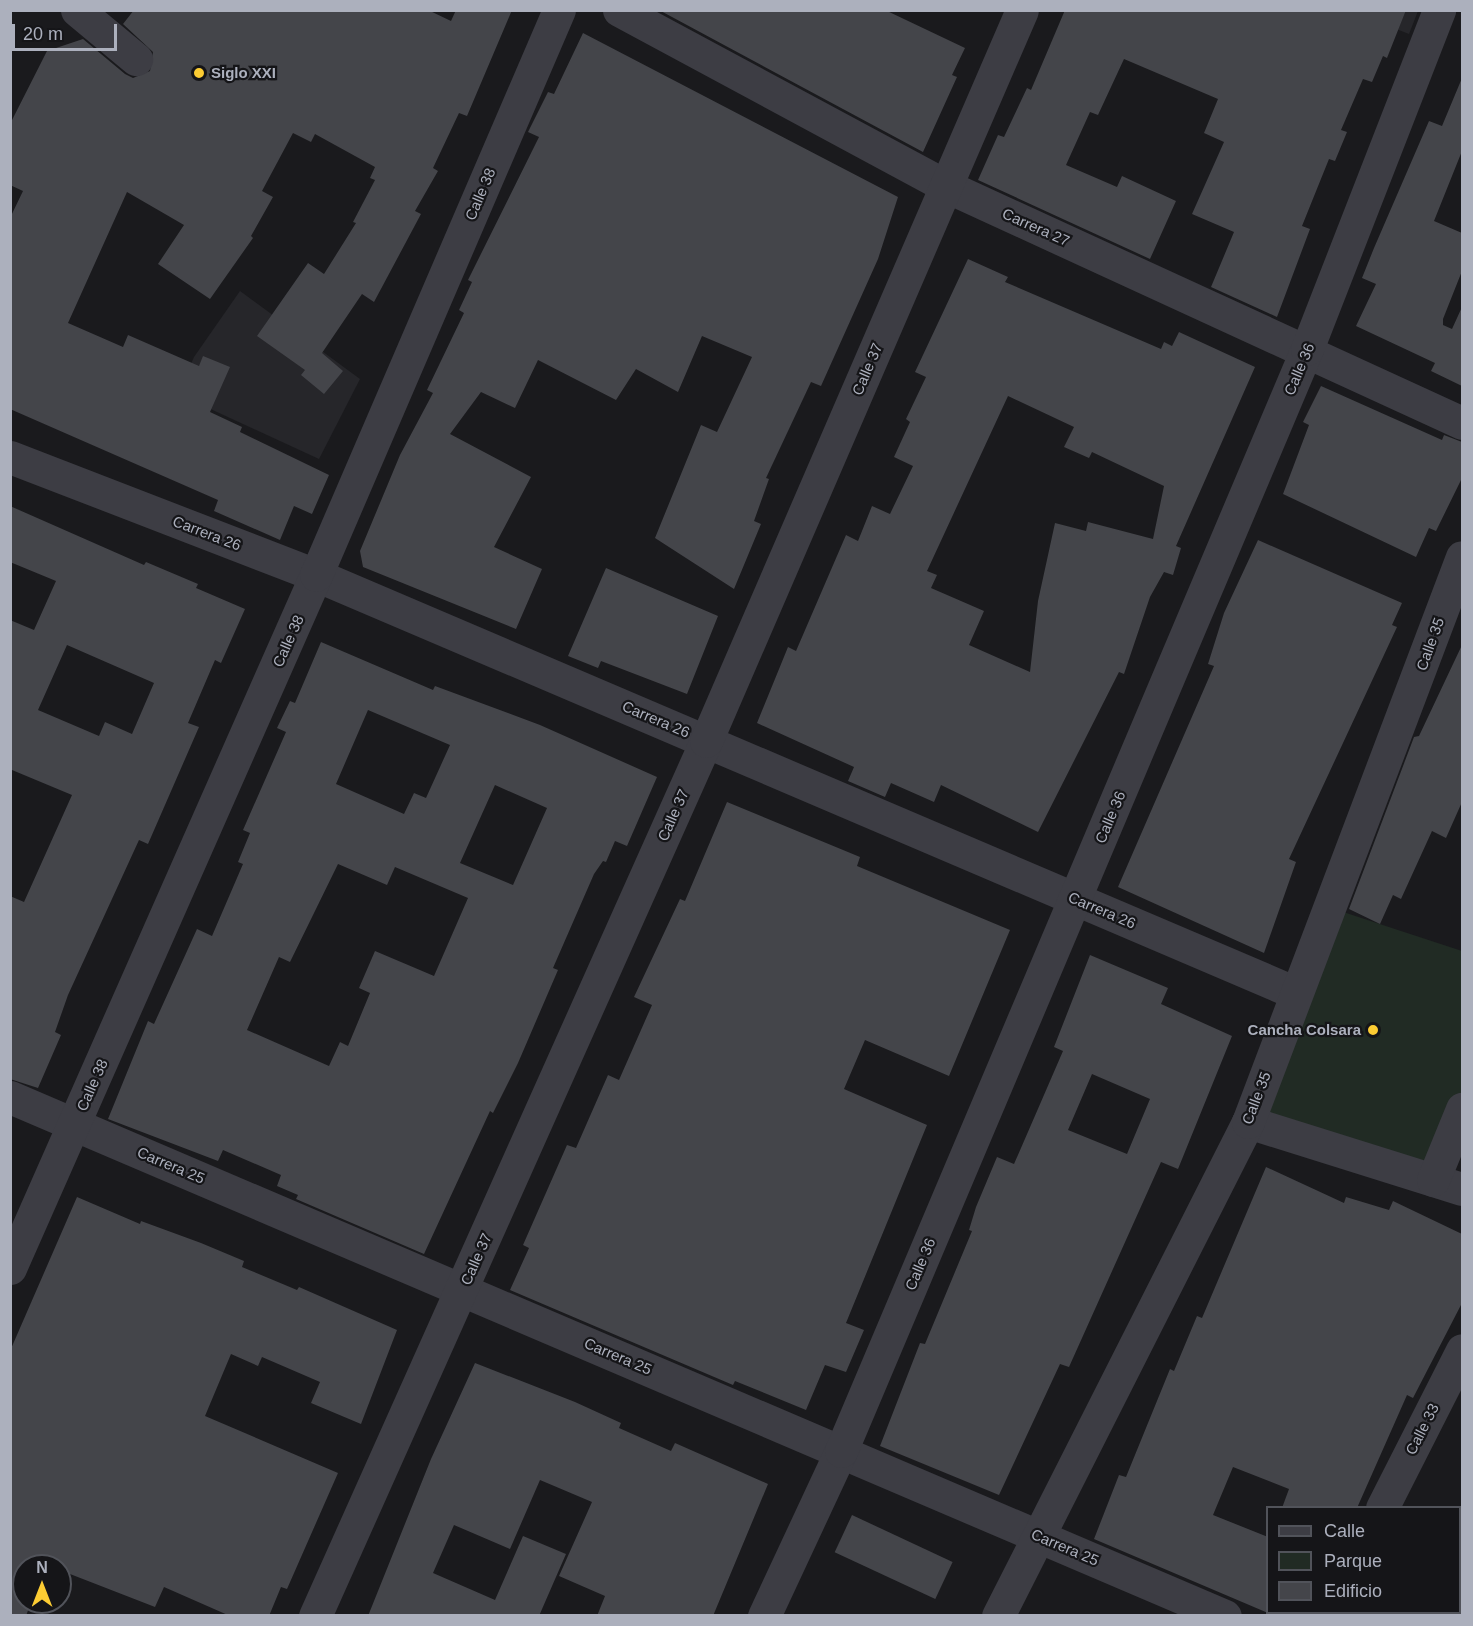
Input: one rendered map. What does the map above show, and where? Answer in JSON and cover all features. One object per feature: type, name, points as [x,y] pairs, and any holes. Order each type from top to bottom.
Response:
[{"type":"street","points":[[76,10],[136,59]]},
{"type":"street","name":"Calle 38","points":[[10,1268],[316,575],[559,10]]},
{"type":"street","name":"Carrera 27","points":[[619,10],[946,186],[1307,349],[1462,423]]},
{"type":"street","name":"Calle 37","points":[[315,1616],[706,741],[1022,10]]},
{"type":"street","name":"Calle 36","points":[[764,1616],[841,1451],[1307,349],[1439,10]]},
{"type":"street","name":"Carrera 26","points":[[10,457],[316,575],[1296,993]]},
{"type":"street","name":"Calle 35","points":[[998,1616],[1040,1537],[1248,1122],[1462,557]]},
{"type":"street","name":"Carrera 25","points":[[10,1097],[1225,1616]]},
{"type":"street","points":[[1248,1122],[1448,1184],[1462,1109]]},
{"type":"street","name":"Calle 33","points":[[1384,1506],[1462,1350]]},
{"type":"shaded area","points":[[1350,11],[1418,11],[1409,34]]},
{"type":"shaded area","points":[[240,291],[360,379],[319,459],[178,394],[194,357]]},
{"type":"green space","name":"Cancha Colsara","points":[[1331,908],[1462,951],[1462,1109],[1433,1180],[1248,1122]]},
{"type":"building","points":[[134,10],[428,10],[451,21],[456,10],[512,10],[467,116],[459,113],[433,168],[438,171],[415,211],[421,214],[374,302],[362,294],[322,353],[343,371],[324,394],[301,375],[305,370],[257,336],[308,263],[324,274],[356,223],[353,222],[375,180],[370,178],[375,167],[315,134],[311,142],[293,133],[262,191],[273,197],[251,236],[253,238],[210,299],[158,264],[184,225],[127,192],[68,323],[123,347],[128,335],[199,366],[203,356],[230,367],[210,412],[242,427],[240,432],[329,475],[312,514],[294,506],[280,540],[214,511],[218,500],[10,409],[10,218],[23,191],[10,185],[10,124],[47,51],[83,39],[133,78],[150,71],[153,52],[123,24]]},
{"type":"building","points":[[659,10],[885,10],[965,48],[952,75],[957,77],[923,152]]},
{"type":"building","points":[[1065,10],[1406,10],[1387,58],[1383,56],[1372,82],[1363,79],[1341,130],[1347,132],[1335,161],[1329,159],[1302,226],[1310,229],[1277,317],[1211,287],[1234,232],[1192,214],[1224,142],[1204,133],[1218,99],[1124,59],[1098,115],[1090,112],[1066,165],[1117,187],[1122,176],[1176,201],[1150,259],[978,180],[998,135],[1004,137],[1027,88],[1031,90]]},
{"type":"building","points":[[583,33],[898,197],[878,259],[821,386],[811,382],[766,478],[769,479],[754,521],[761,524],[734,589],[655,538],[701,425],[717,432],[752,357],[702,336],[678,392],[636,369],[616,400],[538,360],[515,408],[481,392],[450,434],[531,477],[494,547],[542,569],[516,629],[363,567],[360,551],[400,455],[433,393],[427,390],[464,313],[459,310],[472,282],[468,280],[539,137],[528,132],[548,92],[554,94]]},
{"type":"building","points":[[1462,78],[1462,151],[1434,221],[1462,233],[1462,271],[1443,319],[1443,325],[1452,329],[1462,307],[1462,386],[1431,371],[1435,363],[1356,326],[1376,284],[1362,278],[1374,248],[1429,121],[1442,126]]},
{"type":"building","points":[[968,259],[1008,277],[1005,282],[1161,349],[1164,342],[1172,346],[1179,332],[1255,367],[1176,546],[1181,548],[1173,575],[1164,572],[1150,597],[1124,674],[1119,672],[1038,832],[941,785],[934,802],[891,783],[885,797],[848,781],[854,767],[757,723],[788,647],[796,651],[846,535],[858,541],[872,506],[890,514],[913,466],[894,457],[910,422],[906,419],[926,377],[915,372]],"holes":[[[1008,396],[1074,427],[1064,447],[1089,458],[1092,452],[1164,486],[1153,539],[1088,522],[1086,531],[1055,523],[1038,601],[1030,672],[969,645],[984,611],[931,588],[937,575],[927,571]]]},
{"type":"building","points":[[1321,386],[1442,440],[1444,435],[1462,442],[1462,478],[1436,531],[1429,528],[1416,557],[1283,494],[1309,425],[1303,422]]},
{"type":"building","points":[[10,506],[144,565],[146,562],[198,584],[196,588],[245,609],[221,663],[215,660],[188,723],[199,727],[148,844],[139,840],[68,995],[55,1032],[61,1035],[38,1088],[10,1079],[10,896],[24,902],[72,795],[12,770],[10,774],[10,620],[34,630],[56,581],[10,562]],"holes":[[[67,645],[154,683],[132,734],[105,722],[99,736],[38,710]]]},
{"type":"building","points":[[1258,540],[1402,603],[1392,625],[1397,627],[1289,859],[1296,862],[1264,953],[1118,887],[1214,666],[1208,664],[1224,613]]},
{"type":"building","points":[[606,568],[718,616],[687,694],[601,661],[598,668],[568,656]]},
{"type":"building","points":[[321,642],[433,690],[435,686],[540,725],[657,777],[627,846],[615,841],[606,862],[603,861],[594,874],[553,968],[558,970],[518,1063],[493,1113],[490,1111],[424,1254],[296,1199],[298,1195],[277,1186],[281,1175],[223,1150],[218,1161],[108,1119],[148,1021],[154,1024],[197,929],[212,936],[243,864],[238,862],[250,833],[243,830],[286,732],[277,728],[290,701],[295,703]],"holes":[[[368,710],[450,745],[426,798],[414,793],[404,814],[336,784]],[[495,785],[547,808],[513,885],[460,863]],[[338,864],[387,885],[395,867],[468,898],[434,976],[375,951],[359,988],[370,993],[348,1046],[340,1042],[329,1066],[247,1030],[279,957],[290,962]]]},
{"type":"building","points":[[1462,645],[1462,802],[1446,838],[1432,831],[1401,899],[1393,895],[1380,924],[1349,909],[1414,737],[1419,736]]},
{"type":"building","points":[[727,802],[860,857],[857,866],[1010,930],[949,1076],[865,1040],[844,1089],[927,1125],[846,1323],[864,1330],[846,1372],[825,1365],[806,1410],[735,1381],[733,1385],[510,1290],[529,1248],[523,1245],[567,1145],[576,1148],[608,1075],[619,1080],[652,1005],[634,997],[680,899],[685,901]]},
{"type":"building","points":[[1090,955],[1168,988],[1161,1004],[1232,1036],[1178,1169],[1161,1162],[1069,1367],[1060,1364],[999,1495],[880,1446],[920,1343],[925,1344],[972,1231],[969,1230],[976,1207],[997,1157],[1014,1164],[1063,1051],[1054,1047]],"holes":[[[1092,1074],[1150,1099],[1127,1154],[1068,1130]]]},
{"type":"building","points":[[1266,1167],[1344,1203],[1346,1197],[1389,1210],[1393,1201],[1462,1234],[1462,1303],[1413,1398],[1407,1395],[1358,1506],[1283,1506],[1289,1489],[1233,1467],[1213,1515],[1266,1536],[1266,1612],[1094,1539],[1119,1475],[1126,1477],[1170,1369],[1174,1371],[1197,1316],[1202,1318]]},
{"type":"building","points":[[77,1197],[140,1224],[141,1221],[201,1243],[244,1261],[242,1267],[297,1290],[299,1287],[397,1330],[361,1424],[311,1403],[320,1382],[262,1357],[258,1366],[231,1354],[205,1416],[338,1473],[287,1589],[281,1587],[269,1616],[230,1616],[164,1587],[155,1607],[72,1575],[72,1554],[12,1554],[12,1614],[27,1614],[26,1616],[10,1616],[10,1351]]},
{"type":"building","points":[[475,1363],[575,1402],[621,1423],[619,1428],[671,1451],[675,1443],[768,1484],[713,1616],[597,1616],[605,1596],[559,1576],[592,1502],[540,1480],[510,1549],[454,1525],[433,1573],[495,1600],[523,1536],[566,1554],[539,1616],[368,1616],[431,1459]]},
{"type":"building","points":[[852,1515],[953,1562],[935,1599],[835,1552]]},
{"type":"place","name":"Siglo XXI","points":[[199,73]]},
{"type":"place","name":"Cancha Colsara","points":[[1373,1030]]}]
